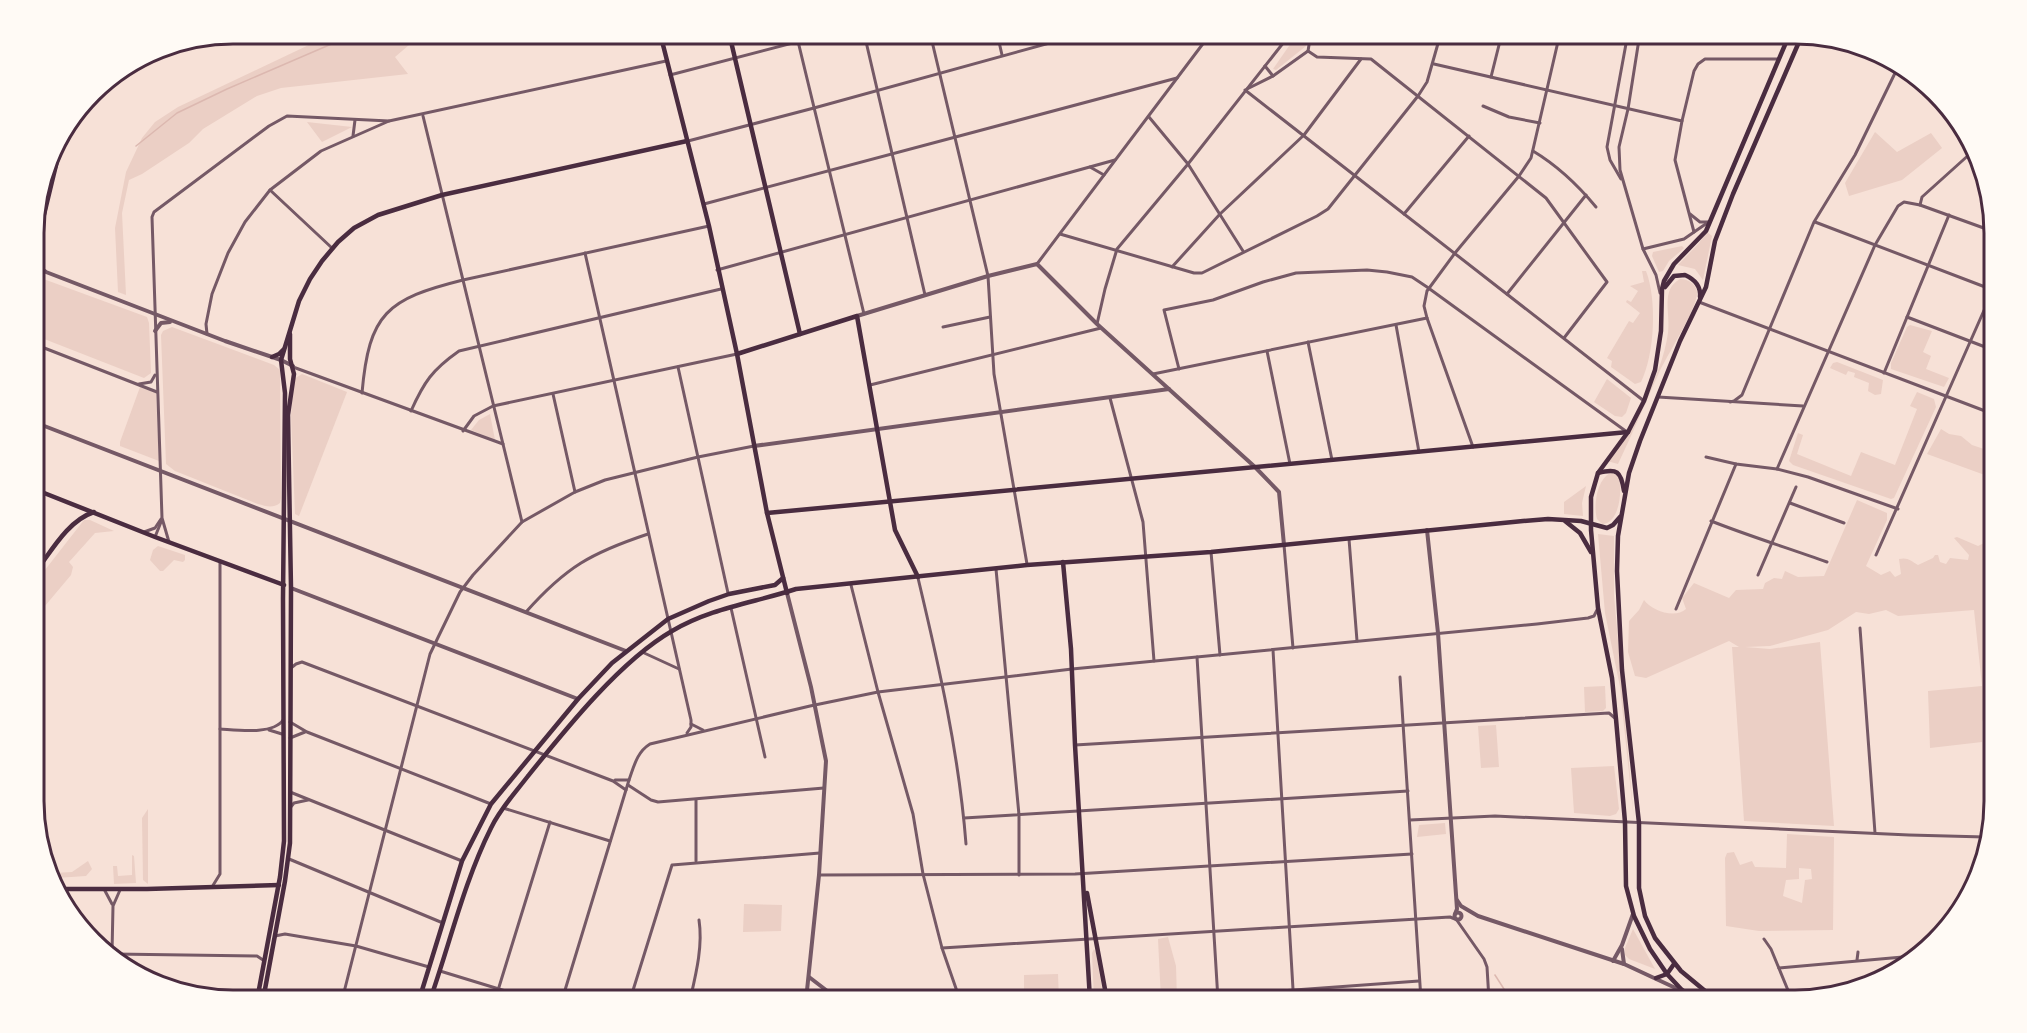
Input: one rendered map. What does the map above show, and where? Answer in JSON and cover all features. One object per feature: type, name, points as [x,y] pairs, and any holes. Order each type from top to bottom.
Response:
[{"type":"highway","points":[[45,211],[55,170]]},
{"type":"main road","points":[[662,43],[709,226],[737,354],[767,513],[787,593]]},
{"type":"main road","points":[[731,43],[801,334]]},
{"type":"main road","points":[[1683,989],[1667,974],[1650,949],[1633,913],[1626,886],[1625,822],[1616,719],[1612,678],[1598,608],[1591,497],[1598,473],[1628,432],[1644,401],[1659,356],[1662,289],[1668,273],[1706,231],[1786,43]]},
{"type":"main road","points":[[1702,989],[1674,964],[1655,938],[1645,916],[1639,888],[1639,823],[1622,670],[1617,571],[1620,517],[1631,466],[1680,341],[1710,273],[1715,241],[1798,43]]},
{"type":"main road","points":[[265,990],[289,859],[291,588],[287,520],[285,393],[281,360],[299,301],[310,279],[333,248],[354,228],[378,215],[442,195],[687,141]]},
{"type":"main road","points":[[1662,304],[1666,283],[1674,276],[1682,274],[1690,277],[1696,283],[1700,292],[1699,302]]},
{"type":"main road","points":[[737,354],[857,316],[895,530],[918,577]]},
{"type":"main road","points":[[259,990],[284,841],[283,572],[287,520],[288,415],[293,367],[290,359],[291,325]]},
{"type":"main road","points":[[272,357],[285,348]]},
{"type":"main road","points":[[767,513],[1628,432]]},
{"type":"main road","points":[[1598,473],[1611,470],[1617,472],[1622,479],[1625,496]]},
{"type":"main road","points":[[44,493],[169,543],[291,588]]},
{"type":"main road","points":[[44,561],[73,524],[83,516],[94,512]]},
{"type":"main road","points":[[433,990],[477,859],[503,808],[545,755],[607,686],[642,652],[671,632],[712,612],[796,589],[996,568],[1211,552],[1524,520],[1565,520],[1591,523],[1606,528],[1613,525],[1620,517]]},
{"type":"main road","points":[[1565,520],[1580,533],[1593,557]]},
{"type":"main road","points":[[1063,562],[1072,669],[1089,989]]},
{"type":"main road","points":[[271,580],[283,572]]},
{"type":"main road","points":[[422,990],[462,861],[491,804],[578,699],[612,663],[668,619],[729,594],[775,585],[783,578]]},
{"type":"main road","points":[[1083,873],[1105,989]]},
{"type":"main road","points":[[66,889],[278,887],[285,881]]},
{"type":"main road","points":[[1656,978],[1667,974],[1674,964]]},
{"type":"street","points":[[670,75],[794,43]]},
{"type":"street","points":[[798,43],[864,314]]},
{"type":"street","points":[[866,43],[925,295]]},
{"type":"street","points":[[932,43],[988,276],[992,355],[1027,565]]},
{"type":"street","points":[[999,43],[1002,55]]},
{"type":"street","points":[[687,141],[1048,43]]},
{"type":"street","points":[[857,316],[988,276],[1037,264],[1203,43]]},
{"type":"street","points":[[1097,324],[1117,249],[1188,164],[1283,43]]},
{"type":"street","points":[[1245,90],[1273,76],[1308,51],[1309,43]]},
{"type":"street","points":[[1060,234],[1172,267],[1202,273],[1317,216],[1328,209],[1418,96],[1427,82],[1439,43]]},
{"type":"street","points":[[1491,77],[1500,43]]},
{"type":"street","points":[[1473,447],[1427,318],[1424,298],[1455,253],[1520,176],[1533,151],[1558,43]]},
{"type":"street","points":[[1623,182],[1610,160],[1606,147],[1626,43]]},
{"type":"street","points":[[1638,43],[1628,109],[1619,147],[1623,182],[1643,249],[1656,275],[1662,304]]},
{"type":"street","points":[[1308,51],[1317,57],[1371,59],[1546,198],[1607,282],[1564,339]]},
{"type":"street","points":[[1172,267],[1220,214],[1304,135],[1361,59]]},
{"type":"street","points":[[1694,232],[1675,160],[1694,71],[1705,59],[1780,59]]},
{"type":"street","points":[[207,334],[206,324],[212,294],[228,253],[245,222],[270,190],[321,151],[389,122],[666,61]]},
{"type":"street","points":[[1434,64],[1682,121]]},
{"type":"street","points":[[1265,66],[1273,76]]},
{"type":"street","points":[[1730,402],[1742,395],[1814,222],[1855,155],[1895,73]]},
{"type":"street","points":[[703,204],[1177,78]]},
{"type":"street","points":[[1161,82],[1168,90]]},
{"type":"street","points":[[1245,90],[1644,401]]},
{"type":"street","points":[[1484,106],[1509,117],[1540,123]]},
{"type":"street","points":[[423,115],[522,522]]},
{"type":"street","points":[[155,537],[159,532],[162,518],[152,217],[157,208],[269,126],[287,116],[389,122]]},
{"type":"street","points":[[1149,117],[1188,164],[1243,251]]},
{"type":"street","points":[[353,136],[355,120]]},
{"type":"street","points":[[1404,214],[1469,136]]},
{"type":"street","points":[[1533,151],[1553,163],[1596,207]]},
{"type":"street","points":[[1920,205],[1922,197],[1967,156]]},
{"type":"street","points":[[717,270],[1115,160]]},
{"type":"street","points":[[1090,167],[1104,175]]},
{"type":"street","points":[[270,190],[333,248]]},
{"type":"street","points":[[1507,294],[1586,195]]},
{"type":"street","points":[[1777,469],[1875,245],[1898,206],[1904,202],[1920,205],[1983,228]]},
{"type":"street","points":[[1689,213],[1700,222],[1711,221]]},
{"type":"street","points":[[1884,373],[1949,215]]},
{"type":"street","points":[[1643,249],[1684,239],[1711,221]]},
{"type":"street","points":[[1814,222],[1983,286]]},
{"type":"street","points":[[362,393],[366,355],[373,332],[383,318],[401,301],[428,289],[463,280],[709,226]]},
{"type":"street","points":[[585,253],[680,670],[691,724],[685,735]]},
{"type":"street","points":[[1037,264],[1097,324],[1255,467],[1279,492],[1293,648]]},
{"type":"street","points":[[1179,369],[1164,310],[1213,300],[1296,273],[1367,270],[1387,272],[1412,277],[1429,288],[1628,432]]},
{"type":"street","points":[[44,271],[174,322],[281,360],[293,367],[503,444]]},
{"type":"street","points":[[411,411],[427,379],[440,364],[459,351],[721,289]]},
{"type":"street","points":[[1699,302],[1983,410]]},
{"type":"street","points":[[1876,555],[1983,313]]},
{"type":"street","points":[[943,327],[990,317]]},
{"type":"street","points":[[1907,317],[1983,346]]},
{"type":"street","points":[[1153,374],[1427,318]]},
{"type":"street","points":[[155,331],[161,323],[174,322]]},
{"type":"street","points":[[1396,325],[1419,452]]},
{"type":"street","points":[[870,385],[1102,328]]},
{"type":"street","points":[[1308,342],[1332,460]]},
{"type":"street","points":[[44,348],[157,392]]},
{"type":"street","points":[[1267,351],[1290,464]]},
{"type":"street","points":[[463,431],[474,416],[493,406],[737,354]]},
{"type":"street","points":[[678,367],[729,594]]},
{"type":"street","points":[[136,384],[151,382],[155,378],[156,370]]},
{"type":"street","points":[[345,990],[416,705],[435,644],[463,588],[522,522],[575,492],[605,480],[698,457],[754,446],[1169,389]]},
{"type":"street","points":[[553,394],[575,492]]},
{"type":"street","points":[[1742,395],[1748,403]]},
{"type":"street","points":[[1110,397],[1140,507],[1147,555],[1154,661]]},
{"type":"street","points":[[1658,398],[1803,406]]},
{"type":"street","points":[[44,426],[626,651]]},
{"type":"street","points":[[1706,457],[1736,464],[1777,469],[1808,477],[1898,509]]},
{"type":"street","points":[[1676,609],[1736,464]]},
{"type":"street","points":[[1758,575],[1796,487]]},
{"type":"street","points":[[1790,503],[1844,523]]},
{"type":"street","points":[[142,532],[155,528],[162,518]]},
{"type":"street","points":[[162,518],[169,543]]},
{"type":"street","points":[[1711,521],[1753,538],[1773,542],[1827,562]]},
{"type":"street","points":[[1427,530],[1445,723],[1457,918],[1484,959],[1487,967],[1488,989]]},
{"type":"street","points":[[526,612],[561,575],[585,559],[610,547],[648,534]]},
{"type":"street","points":[[1349,538],[1357,641]]},
{"type":"street","points":[[1211,552],[1220,655]]},
{"type":"street","points":[[211,888],[220,874],[220,562]]},
{"type":"street","points":[[996,568],[1019,815],[1019,875]]},
{"type":"street","points":[[918,577],[944,684],[966,844]]},
{"type":"street","points":[[851,585],[878,692],[913,814],[923,874],[942,948],[956,990]]},
{"type":"street","points":[[291,588],[578,699]]},
{"type":"street","points":[[787,593],[815,705],[826,761],[819,874],[807,990]]},
{"type":"street","points":[[731,606],[765,757]]},
{"type":"street","points":[[565,990],[638,755],[650,744],[878,692],[1072,669],[1588,618],[1594,616],[1598,608]]},
{"type":"street","points":[[1860,628],[1875,833]]},
{"type":"street","points":[[1274,650],[1293,989],[1419,981]]},
{"type":"street","points":[[642,652],[680,670]]},
{"type":"street","points":[[1197,657],[1208,803],[1217,989]]},
{"type":"street","points":[[290,669],[302,662],[613,781],[626,790]]},
{"type":"street","points":[[1400,677],[1419,989]]},
{"type":"street","points":[[1075,745],[1609,713],[1616,719]]},
{"type":"street","points":[[220,729],[267,729],[277,727],[283,720]]},
{"type":"street","points":[[289,721],[307,732],[491,804]]},
{"type":"street","points":[[691,724],[704,731]]},
{"type":"street","points":[[267,729],[283,734]]},
{"type":"street","points":[[290,738],[307,732]]},
{"type":"street","points":[[613,781],[629,782],[654,802],[825,788]]},
{"type":"street","points":[[964,818],[1408,791]]},
{"type":"street","points":[[290,792],[462,861]]},
{"type":"street","points":[[290,808],[298,802],[310,800]]},
{"type":"street","points":[[696,800],[696,862]]},
{"type":"street","points":[[503,808],[610,841]]},
{"type":"street","points":[[1410,820],[1495,816],[1909,836],[1980,837]]},
{"type":"street","points":[[499,990],[550,822]]},
{"type":"street","points":[[1863,833],[1863,839]]},
{"type":"street","points":[[1908,841],[1909,836]]},
{"type":"street","points":[[633,990],[671,866],[696,862],[820,853]]},
{"type":"street","points":[[819,874],[1083,873],[1412,854]]},
{"type":"street","points":[[289,859],[443,923]]},
{"type":"street","points":[[104,889],[113,906]]},
{"type":"street","points":[[113,947],[113,906],[120,889]]},
{"type":"street","points":[[1455,897],[1461,906],[1478,916],[1624,964],[1678,989]]},
{"type":"street","points":[[1613,961],[1622,945],[1633,913]]},
{"type":"street","points":[[942,948],[1478,916]]},
{"type":"street","points":[[692,990],[701,932],[699,920]]},
{"type":"street","points":[[275,936],[285,934],[356,946],[429,967]]},
{"type":"street","points":[[1764,939],[1771,949],[1788,989]]},
{"type":"street","points":[[1622,945],[1624,964]]},
{"type":"street","points":[[1857,960],[1858,952]]},
{"type":"street","points":[[122,953],[257,956],[265,961]]},
{"type":"street","points":[[1779,968],[1900,957]]},
{"type":"street","points":[[440,971],[498,990]]},
{"type":"street","points":[[808,976],[826,990]]},
{"type":"shaded area","points":[[313,43],[411,43],[395,57],[408,74],[281,88],[257,96],[203,129],[189,143],[142,174],[129,180],[122,213],[126,295],[118,292],[115,228],[126,172],[142,138],[155,122],[178,107]]},
{"type":"shaded area","points":[[1291,43],[1307,43],[1276,70],[1273,69]]},
{"type":"shaded area","points":[[307,122],[352,127],[322,142]]},
{"type":"shaded area","points":[[1875,132],[1897,152],[1931,133],[1942,148],[1902,180],[1849,196],[1845,183]]},
{"type":"shaded area","points":[[1707,232],[1712,236],[1703,280],[1695,269],[1678,265]]},
{"type":"shaded area","points":[[1682,246],[1684,248],[1669,261],[1663,271],[1659,272],[1652,256],[1653,252]]},
{"type":"shaded area","points":[[1642,271],[1646,271],[1650,283],[1653,326],[1646,370],[1641,382],[1635,384],[1611,367],[1612,361],[1607,358],[1629,321],[1633,323],[1640,313],[1626,302],[1627,300],[1631,302],[1638,291],[1630,286],[1644,282]]},
{"type":"shaded area","points":[[44,279],[147,317],[151,373],[144,378],[44,339]]},
{"type":"shaded area","points":[[1680,279],[1691,282],[1695,286],[1697,292],[1692,309],[1662,367],[1618,464],[1607,461],[1644,400],[1659,368],[1669,325],[1668,296],[1670,289]]},
{"type":"shaded area","points":[[1910,325],[1932,331],[1923,352],[1931,356],[1926,369],[1949,378],[1944,387],[1891,369],[1891,363]]},
{"type":"shaded area","points":[[172,327],[274,365],[280,370],[281,498],[277,505],[258,504],[175,471],[166,464],[161,335],[163,331]]},
{"type":"shaded area","points":[[1837,362],[1883,380],[1881,394],[1875,395],[1868,391],[1869,383],[1854,377],[1855,373],[1848,371],[1846,375],[1830,368],[1833,363]]},
{"type":"shaded area","points":[[302,374],[347,392],[299,516],[295,514],[291,415],[294,379]]},
{"type":"shaded area","points":[[1607,379],[1631,398],[1626,413],[1622,417],[1615,416],[1594,402]]},
{"type":"shaded area","points":[[140,387],[156,393],[159,461],[120,446]]},
{"type":"shaded area","points":[[1917,392],[1934,399],[1936,407],[1894,498],[1891,499],[1793,465],[1789,461],[1798,433],[1803,435],[1797,454],[1851,476],[1861,452],[1895,465],[1917,409],[1910,406]]},
{"type":"shaded area","points":[[490,414],[495,440],[471,430],[479,420]]},
{"type":"shaded area","points":[[1941,429],[1949,434],[1961,436],[1972,445],[1983,449],[1983,474],[1927,454]]},
{"type":"shaded area","points":[[1610,473],[1618,475],[1619,504],[1613,518],[1602,524],[1597,519],[1596,500],[1602,481]]},
{"type":"shaded area","points":[[1586,486],[1582,503],[1583,516],[1564,514],[1564,502]]},
{"type":"shaded area","points":[[1857,500],[1887,513],[1887,520],[1866,566],[1881,575],[1890,571],[1895,577],[1901,574],[1899,559],[1907,559],[1918,565],[1935,555],[1938,555],[1940,562],[1946,564],[1950,558],[1968,560],[1969,555],[1954,538],[1957,537],[1978,546],[1983,544],[1982,742],[1930,748],[1928,691],[1982,686],[1974,610],[1898,616],[1886,610],[1869,614],[1856,612],[1828,630],[1770,646],[1745,647],[1770,649],[1820,642],[1834,826],[1744,821],[1732,647],[1739,647],[1729,641],[1646,678],[1635,676],[1628,652],[1629,621],[1644,600],[1652,607],[1664,612],[1681,612],[1686,609],[1682,598],[1694,583],[1729,598],[1736,590],[1763,589],[1765,583],[1774,578],[1782,579],[1785,571],[1798,577],[1824,576]]},
{"type":"shaded area","points":[[84,520],[90,520],[114,531],[95,533],[69,562],[73,567],[71,575],[44,607],[44,571]]},
{"type":"shaded area","points":[[1598,534],[1614,536],[1614,595],[1634,821],[1620,687],[1605,613]]},
{"type":"shaded area","points":[[158,546],[185,555],[185,560],[183,562],[174,560],[163,571],[160,571],[150,560],[153,550]]},
{"type":"shaded area","points":[[1605,686],[1606,708],[1603,711],[1585,712],[1584,687]]},
{"type":"shaded area","points":[[1496,725],[1499,767],[1481,768],[1478,726]]},
{"type":"shaded area","points":[[1614,766],[1619,809],[1616,814],[1610,816],[1574,813],[1571,768]]},
{"type":"shaded area","points":[[148,809],[148,884],[143,880],[142,818]]},
{"type":"shaded area","points":[[1445,823],[1446,834],[1417,837],[1419,825]]},
{"type":"shaded area","points":[[1787,834],[1834,837],[1833,930],[1759,931],[1726,926],[1725,858],[1727,853],[1734,852],[1740,865],[1752,861],[1755,867],[1786,868]],"holes":[[[1799,868],[1811,869],[1812,879],[1805,880],[1802,903],[1783,896],[1786,880],[1799,879]]]},
{"type":"shaded area","points":[[132,855],[134,856],[136,883],[114,884],[113,866],[117,866],[118,876],[132,875]]},
{"type":"shaded area","points":[[88,861],[92,869],[86,876],[61,878],[59,873],[72,872]]},
{"type":"shaded area","points":[[744,904],[782,905],[781,931],[743,932]]},
{"type":"shaded area","points":[[1633,929],[1655,969],[1629,959],[1625,955],[1625,948]]},
{"type":"shaded area","points":[[1168,937],[1176,966],[1177,989],[1160,989],[1158,939]]},
{"type":"shaded area","points":[[1094,949],[1102,989],[1094,989],[1092,953]]},
{"type":"shaded area","points":[[1058,974],[1059,989],[1024,989],[1024,975]]},
{"type":"waterway","points":[[136,146],[177,113],[334,43]]},
{"type":"waterway","points":[[1495,975],[1504,989]]}]
